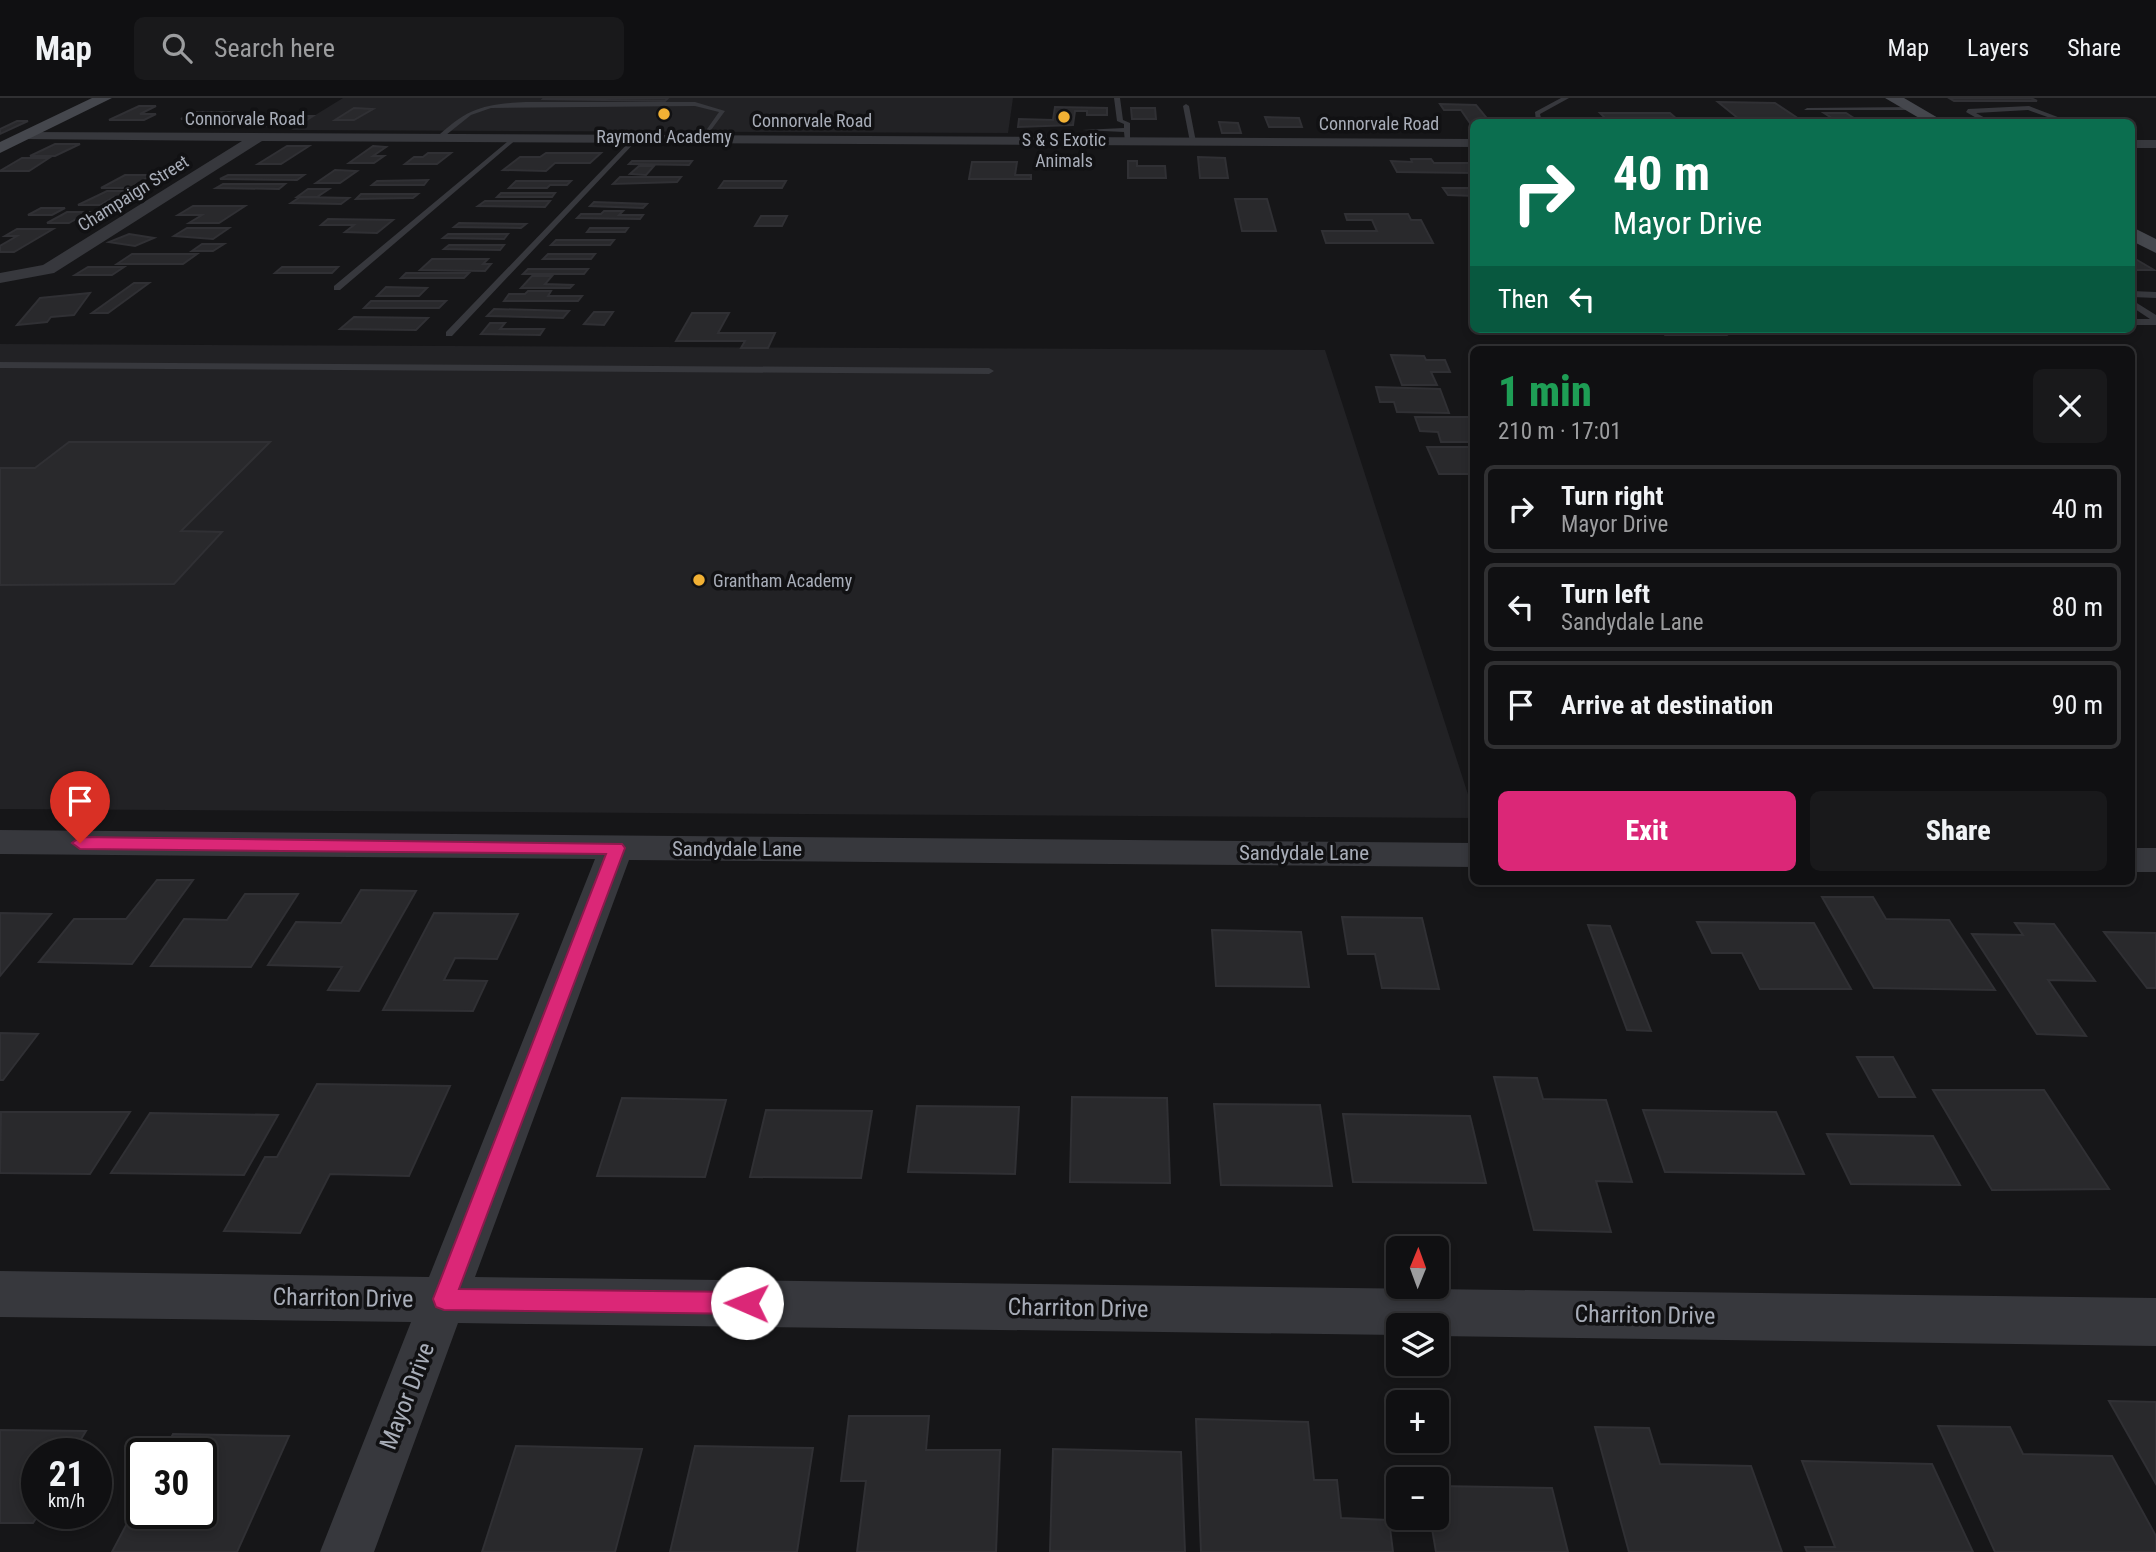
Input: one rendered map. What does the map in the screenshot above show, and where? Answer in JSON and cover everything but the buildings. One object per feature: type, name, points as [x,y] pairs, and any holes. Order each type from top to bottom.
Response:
[{"type":"street","points":[[3,145],[104,98]]},
{"type":"street","points":[[1893,98],[1931,119]]},
{"type":"street","name":"Connorvale Road","points":[[24,136],[703,139],[1127,136],[1193,142],[1470,143]]},
{"type":"street","name":"Champaign Street","points":[[0,278],[48,269],[259,137]]},
{"type":"street","points":[[2135,144],[2156,144]]},
{"type":"street","points":[[2135,235],[2156,247]]},
{"type":"street","name":"Sandydale Lane","points":[[0,842],[1470,855]]},
{"type":"street","name":"Mayor Drive","points":[[347,1552],[617,848]]},
{"type":"street","points":[[2135,860],[2156,860]]},
{"type":"street","name":"Charriton Drive","points":[[0,1294],[2156,1322]]},
{"type":"lane","points":[[1085,130],[1127,136],[1127,124],[1120,121],[1117,98]]},
{"type":"lane","points":[[1538,119],[1537,113],[1566,98]]},
{"type":"lane","points":[[439,138],[476,110],[506,104],[695,104],[722,111],[703,139]]},
{"type":"lane","points":[[1186,106],[1193,142]]},
{"type":"lane","points":[[1983,119],[1968,111],[2029,108],[2060,119]]},
{"type":"lane","points":[[1807,110],[1913,109]]},
{"type":"lane","points":[[337,288],[515,138]]},
{"type":"lane","points":[[449,334],[636,138]]},
{"type":"lane","points":[[2135,294],[2156,295]]},
{"type":"lane","points":[[2135,305],[2156,320]]},
{"type":"lane","points":[[2135,322],[2156,320]]},
{"type":"lane","points":[[0,365],[989,371]]},
{"type":"shaded area","name":"Raymond Academy","points":[[343,98],[1013,98],[1008,133],[291,130]]},
{"type":"shaded area","name":"Grantham Academy","points":[[0,344],[1325,350],[1470,801],[1470,818],[0,809]]},
{"type":"place","name":"Raymond Academy","points":[[664,114]]},
{"type":"place","name":"S & S Exotic Animals","points":[[1064,117]]},
{"type":"place","name":"Grantham Academy","points":[[699,580]]},
{"type":"route","points":[[80,843],[617,848],[444,1299],[747,1303]]}]
